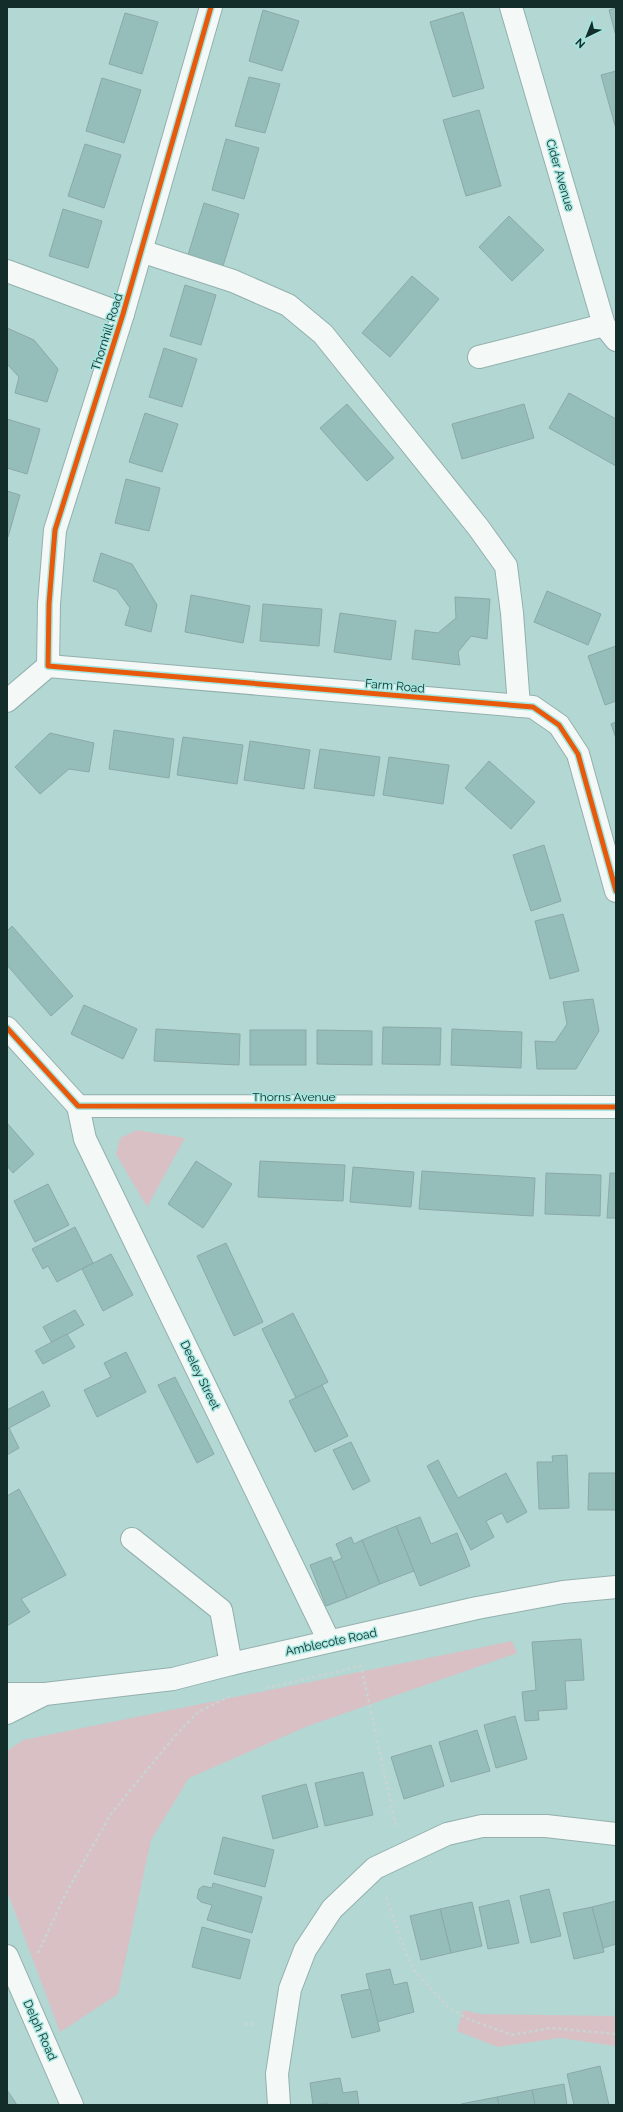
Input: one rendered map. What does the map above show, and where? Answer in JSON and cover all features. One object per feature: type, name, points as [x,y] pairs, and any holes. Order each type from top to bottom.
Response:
[{"type":"street","name":"Thornhill Road","points":[[48,666],[49,604],[55,530],[124,314],[211,7]]},
{"type":"street","name":"Cider Avenue","points":[[511,7],[610,333]]},
{"type":"street","points":[[141,251],[233,281],[288,305],[323,334],[478,527],[506,566],[512,613],[519,706]]},
{"type":"street","points":[[7,270],[124,314]]},
{"type":"street","points":[[479,357],[610,333]]},
{"type":"street","points":[[7,701],[48,666]]},
{"type":"street","name":"Farm Road","points":[[48,666],[533,707],[559,725],[578,754],[616,891]]},
{"type":"street","points":[[7,1028],[78,1106]]},
{"type":"street","name":"Thorns Avenue","points":[[78,1106],[616,1107]]},
{"type":"street","name":"Deeley Street","points":[[78,1106],[85,1139],[329,1641]]},
{"type":"street","points":[[132,1539],[221,1610],[231,1664]]},
{"type":"street","name":"Amblecote Road","points":[[7,1694],[45,1694],[173,1679],[329,1641],[477,1608],[563,1592],[616,1587]]},
{"type":"street","name":"Amblecote Road","points":[[7,1713],[45,1694]]},
{"type":"street","points":[[278,2105],[277,2074],[290,1989],[306,1950],[332,1909],[375,1868],[448,1834],[482,1826],[546,1826],[616,1834]]},
{"type":"street","name":"Delph Road","points":[[7,1956],[72,2105]]},
{"type":"path","points":[[361,1666],[389,1797]]},
{"type":"path","points":[[261,1689],[289,1683]]},
{"type":"path","points":[[38,1952],[66,1893],[111,1814],[174,1737],[198,1712],[232,1695],[240,1693]]},
{"type":"path","points":[[375,1868],[406,1954],[416,1973],[448,2007],[468,2019],[494,2030],[512,2035],[550,2028],[616,2034]]},
{"type":"shaded area","points":[[137,1130],[185,1138],[147,1207],[116,1154],[120,1138]]},
{"type":"shaded area","points":[[512,1641],[517,1653],[308,1726],[189,1778],[151,1840],[118,1994],[60,2032],[7,1891],[7,1751],[23,1740]]},
{"type":"shaded area","points":[[463,2010],[480,2014],[616,2016],[616,2046],[560,2038],[498,2047],[457,2031]]},
{"type":"building","points":[[616,8],[616,36],[609,10]]},
{"type":"building","points":[[263,10],[299,21],[282,71],[249,61]]},
{"type":"building","points":[[463,12],[484,88],[453,97],[430,22]]},
{"type":"building","points":[[125,13],[158,22],[142,74],[109,64]]},
{"type":"building","points":[[616,71],[616,129],[601,75]]},
{"type":"building","points":[[249,77],[280,84],[265,133],[235,126]]},
{"type":"building","points":[[102,78],[141,90],[124,143],[86,131]]},
{"type":"building","points":[[479,110],[501,186],[466,196],[443,120]]},
{"type":"building","points":[[226,139],[259,148],[244,199],[212,190]]},
{"type":"building","points":[[85,144],[121,155],[104,208],[68,196]]},
{"type":"building","points":[[204,203],[239,214],[223,266],[188,255]]},
{"type":"building","points":[[63,209],[102,221],[88,268],[49,256]]},
{"type":"building","points":[[509,216],[544,250],[512,281],[479,247]]},
{"type":"building","points":[[412,276],[439,299],[390,357],[362,333]]},
{"type":"building","points":[[185,285],[216,295],[201,345],[170,336]]},
{"type":"building","points":[[7,328],[34,340],[58,369],[47,402],[15,393],[19,377],[7,364]]},
{"type":"building","points":[[164,348],[197,359],[182,407],[149,397]]},
{"type":"building","points":[[569,393],[616,419],[616,466],[549,428]]},
{"type":"building","points":[[347,404],[394,458],[367,481],[320,428]]},
{"type":"building","points":[[524,404],[534,438],[462,459],[452,424]]},
{"type":"building","points":[[145,413],[178,424],[162,472],[129,462]]},
{"type":"building","points":[[7,419],[40,429],[27,474],[7,468]]},
{"type":"building","points":[[126,479],[160,488],[149,531],[115,523]]},
{"type":"building","points":[[7,491],[20,495],[8,537],[7,537]]},
{"type":"building","points":[[101,553],[132,564],[157,605],[151,632],[125,625],[130,608],[117,590],[93,581]]},
{"type":"building","points":[[547,591],[601,614],[588,645],[534,622]]},
{"type":"building","points":[[191,595],[250,606],[243,643],[185,632]]},
{"type":"building","points":[[455,597],[490,599],[487,639],[471,636],[458,652],[460,665],[412,659],[415,630],[438,633],[456,618]]},
{"type":"building","points":[[263,604],[322,609],[319,646],[260,641]]},
{"type":"building","points":[[340,613],[396,621],[391,660],[334,652]]},
{"type":"building","points":[[616,646],[616,701],[605,705],[588,656]]},
{"type":"building","points":[[616,722],[616,738],[611,724]]},
{"type":"building","points":[[114,730],[174,739],[169,778],[109,769]]},
{"type":"building","points":[[50,733],[94,743],[89,772],[69,769],[40,794],[15,767]]},
{"type":"building","points":[[183,737],[243,745],[237,784],[177,775]]},
{"type":"building","points":[[250,741],[310,750],[304,789],[244,780]]},
{"type":"building","points":[[320,749],[380,757],[374,796],[314,788]]},
{"type":"building","points":[[389,757],[449,765],[443,804],[383,795]]},
{"type":"building","points":[[489,761],[535,802],[511,829],[465,788]]},
{"type":"building","points":[[544,845],[561,901],[531,911],[513,855]]},
{"type":"building","points":[[563,914],[579,971],[550,979],[535,921]]},
{"type":"building","points":[[12,926],[73,996],[51,1016],[7,965],[7,931]]},
{"type":"building","points":[[593,999],[599,1031],[576,1069],[537,1069],[535,1041],[555,1042],[567,1024],[563,1002]]},
{"type":"building","points":[[84,1005],[137,1029],[123,1059],[71,1034]]},
{"type":"building","points":[[383,1027],[441,1028],[440,1065],[382,1064]]},
{"type":"building","points":[[156,1029],[240,1034],[239,1065],[154,1061]]},
{"type":"building","points":[[452,1029],[522,1032],[521,1068],[451,1065]]},
{"type":"building","points":[[250,1030],[306,1030],[306,1065],[250,1065]]},
{"type":"building","points":[[317,1030],[372,1031],[372,1065],[317,1064]]},
{"type":"building","points":[[7,1123],[34,1154],[13,1173],[7,1166]]},
{"type":"building","points":[[196,1161],[232,1184],[203,1228],[168,1204]]},
{"type":"building","points":[[260,1161],[345,1165],[343,1201],[258,1197]]},
{"type":"building","points":[[353,1167],[414,1172],[411,1207],[350,1202]]},
{"type":"building","points":[[422,1171],[535,1178],[533,1216],[419,1209]]},
{"type":"building","points":[[546,1173],[601,1175],[600,1216],[545,1214]]},
{"type":"building","points":[[610,1173],[616,1173],[616,1218],[607,1218]]},
{"type":"building","points":[[48,1184],[69,1225],[35,1242],[14,1201]]},
{"type":"building","points":[[75,1227],[93,1263],[57,1282],[48,1266],[43,1269],[32,1249]]},
{"type":"building","points":[[226,1243],[263,1322],[234,1336],[197,1256]]},
{"type":"building","points":[[111,1254],[133,1295],[103,1311],[82,1269]]},
{"type":"building","points":[[75,1310],[84,1325],[52,1343],[43,1327]]},
{"type":"building","points":[[293,1313],[328,1382],[296,1398],[262,1329]]},
{"type":"building","points":[[67,1334],[75,1347],[43,1364],[35,1351]]},
{"type":"building","points":[[126,1352],[146,1392],[97,1417],[84,1390],[111,1377],[104,1363]]},
{"type":"building","points":[[175,1377],[214,1454],[197,1463],[158,1385]]},
{"type":"building","points":[[322,1385],[348,1436],[315,1452],[289,1401]]},
{"type":"building","points":[[43,1391],[50,1406],[7,1429],[7,1410]]},
{"type":"building","points":[[9,1428],[19,1448],[7,1455],[7,1429]]},
{"type":"building","points":[[351,1442],[370,1481],[353,1490],[333,1450]]},
{"type":"building","points":[[567,1455],[569,1508],[539,1509],[537,1462],[553,1462],[552,1456]]},
{"type":"building","points":[[438,1460],[458,1498],[506,1473],[527,1512],[507,1523],[502,1513],[486,1521],[494,1537],[471,1550],[427,1466]]},
{"type":"building","points":[[589,1473],[616,1473],[616,1510],[588,1510]]},
{"type":"building","points":[[19,1489],[66,1575],[21,1599],[30,1612],[7,1626],[7,1496]]},
{"type":"building","points":[[420,1517],[431,1544],[457,1533],[470,1566],[420,1586],[396,1526]]},
{"type":"building","points":[[396,1526],[414,1571],[380,1584],[362,1540]]},
{"type":"building","points":[[351,1537],[354,1544],[362,1540],[380,1584],[347,1598],[333,1562],[342,1558],[336,1544]]},
{"type":"building","points":[[331,1557],[347,1598],[326,1606],[310,1565]]},
{"type":"building","points":[[581,1639],[584,1680],[565,1681],[567,1709],[538,1711],[539,1720],[525,1721],[522,1692],[536,1690],[532,1642]]},
{"type":"building","points":[[515,1716],[527,1759],[496,1768],[484,1725]]},
{"type":"building","points":[[477,1730],[490,1771],[451,1782],[439,1742]]},
{"type":"building","points":[[431,1745],[444,1786],[404,1799],[391,1757]]},
{"type":"building","points":[[363,1772],[373,1815],[325,1826],[315,1783]]},
{"type":"building","points":[[306,1784],[318,1827],[273,1839],[262,1796]]},
{"type":"building","points":[[223,1837],[274,1850],[265,1887],[214,1874]]},
{"type":"building","points":[[213,1883],[262,1897],[252,1933],[207,1920],[212,1905],[201,1902],[197,1898],[199,1889],[203,1886],[212,1888]]},
{"type":"building","points":[[549,1889],[561,1936],[531,1943],[520,1896]]},
{"type":"building","points":[[509,1900],[519,1943],[488,1949],[479,1907]]},
{"type":"building","points":[[616,1901],[616,1944],[603,1948],[592,1907]]},
{"type":"building","points":[[472,1902],[482,1946],[451,1953],[440,1909]]},
{"type":"building","points":[[592,1907],[604,1952],[574,1959],[563,1913]]},
{"type":"building","points":[[440,1909],[451,1953],[421,1960],[410,1916]]},
{"type":"building","points":[[202,1927],[250,1940],[240,1979],[192,1967]]},
{"type":"building","points":[[390,1969],[394,1985],[407,1982],[414,2012],[377,2022],[366,1974]]},
{"type":"building","points":[[370,1989],[380,2031],[352,2038],[341,1995]]},
{"type":"building","points":[[600,2066],[609,2105],[574,2105],[567,2074]]},
{"type":"building","points":[[340,2078],[343,2093],[357,2091],[359,2105],[328,2105],[328,2103],[313,2105],[310,2083]]},
{"type":"building","points":[[564,2084],[567,2105],[535,2105],[532,2090]]},
{"type":"building","points":[[7,2090],[17,2105],[7,2105]]},
{"type":"building","points":[[532,2090],[535,2105],[499,2105],[497,2097]]},
{"type":"building","points":[[497,2097],[499,2105],[461,2105],[461,2104]]},
{"type":"cycle path","points":[[211,7],[123,314],[55,530],[49,604],[48,666],[533,707],[559,725],[578,754],[616,891]]},
{"type":"cycle path","points":[[7,1028],[78,1106],[616,1107]]}]
